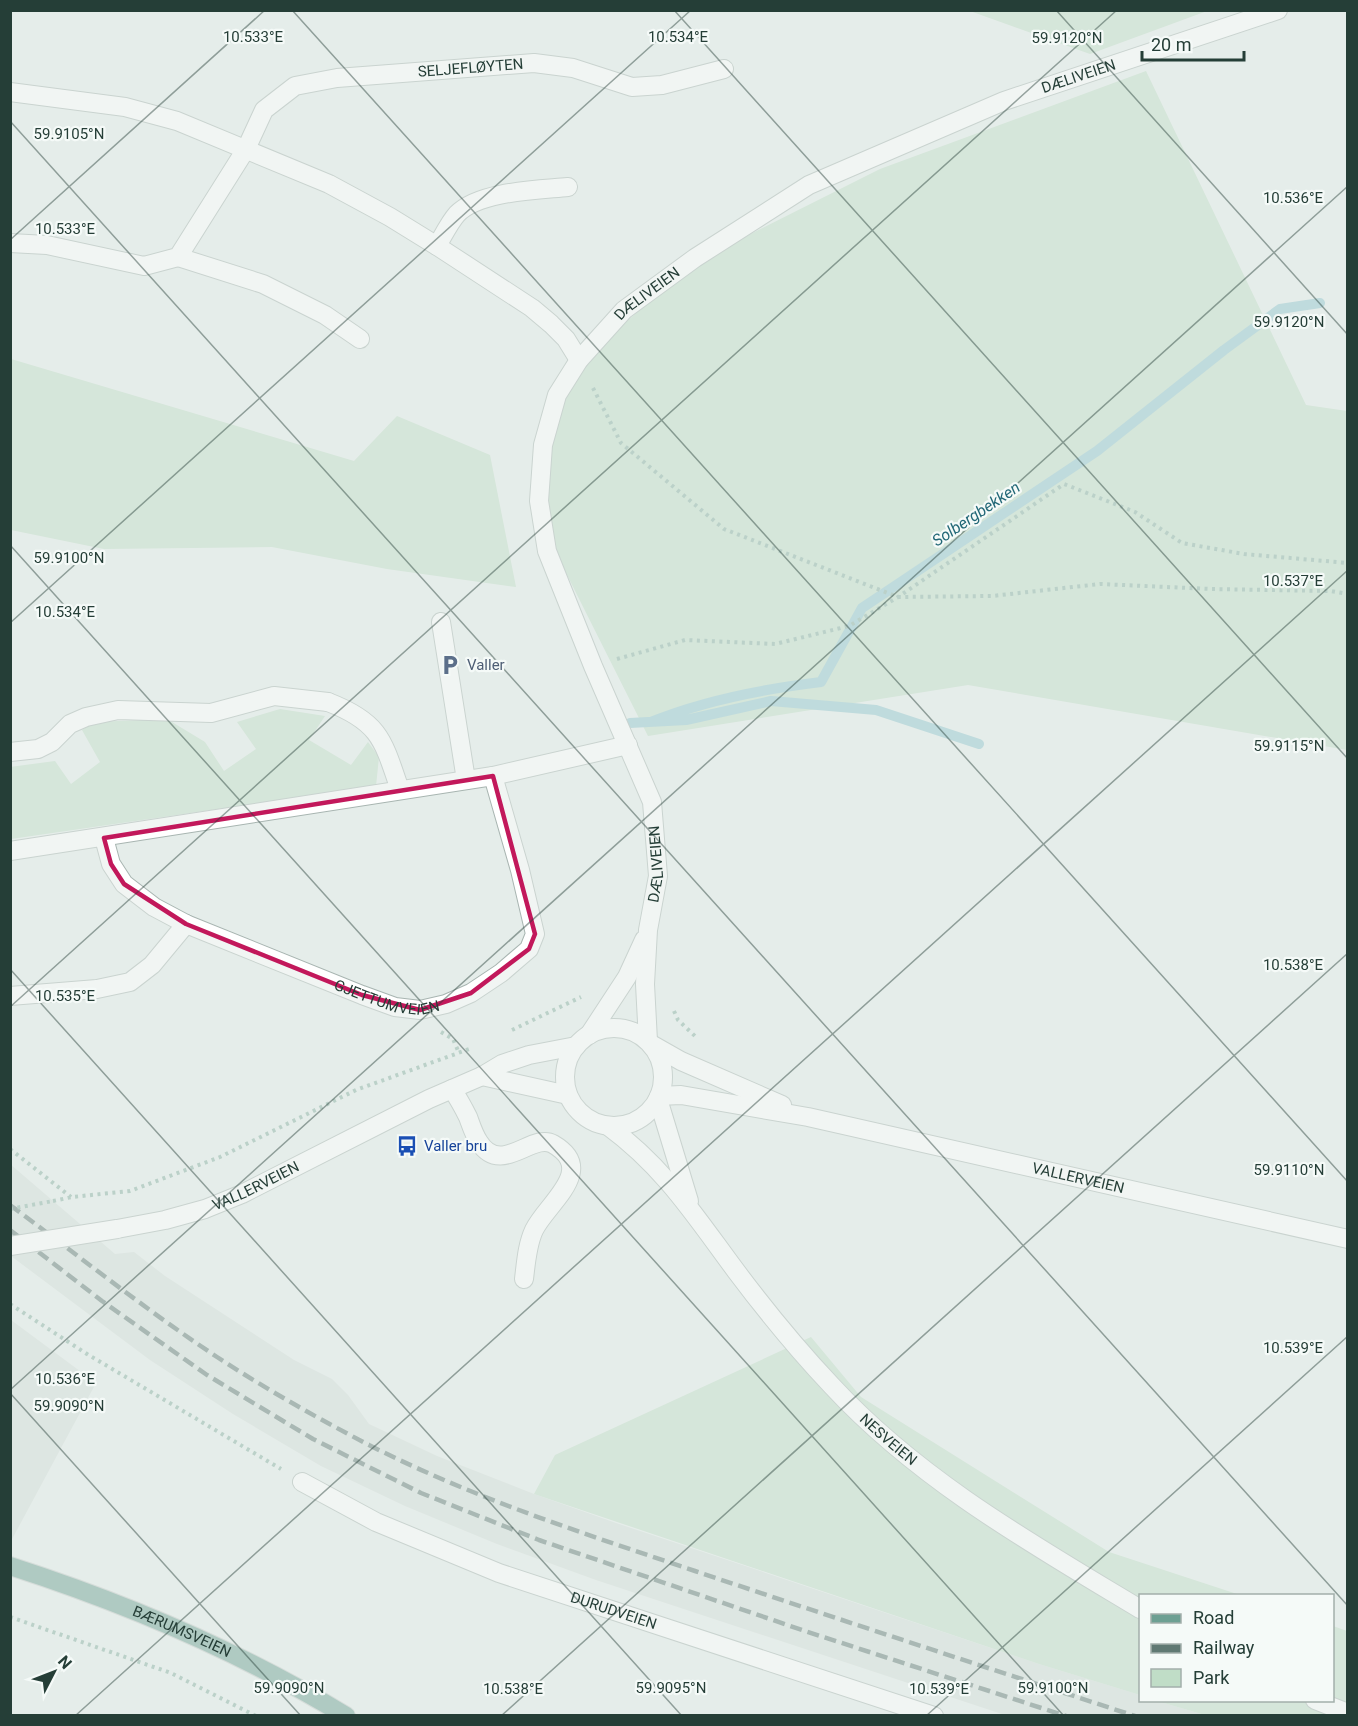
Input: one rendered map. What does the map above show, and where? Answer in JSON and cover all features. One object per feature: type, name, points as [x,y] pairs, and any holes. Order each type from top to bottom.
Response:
[{"type":"main road","name":"BÆRUMSVEIEN","points":[[10,1566],[78,1588],[150,1616],[229,1651],[346,1716]]},
{"type":"street","name":"DÆLIVEIEN","points":[[650,1043],[645,984],[648,930],[658,876],[652,802],[593,666],[547,551],[539,501],[543,446],[557,394],[579,360],[624,310],[695,258],[809,185],[1004,101],[1278,10]]},
{"type":"street","name":"SELJEFLØYTEN","points":[[178,257],[246,149],[264,110],[295,87],[337,78],[534,63],[573,68],[632,87],[662,85],[724,69]]},
{"type":"street","points":[[10,92],[125,107],[177,121],[329,184],[437,246],[545,318],[566,339],[579,360]]},
{"type":"street","points":[[437,246],[455,216],[471,204],[488,198],[530,190],[568,187]]},
{"type":"street","points":[[10,243],[47,245],[144,266],[178,257],[263,284],[325,315],[360,339]]},
{"type":"street","points":[[441,622],[466,780]]},
{"type":"street","points":[[10,752],[38,749],[52,742],[70,724],[86,717],[118,710],[211,713],[274,696],[328,702],[367,721],[385,746],[400,790]]},
{"type":"street","points":[[10,851],[493,776],[628,745]]},
{"type":"street","name":"GJETTUMVEIEN","points":[[104,838],[111,864],[124,884],[154,907],[186,924],[395,1007],[420,1010],[446,1004],[471,993],[501,973],[529,949],[535,934],[520,870],[493,776]]},
{"type":"street","points":[[10,996],[97,989],[130,982],[152,965],[186,924]]},
{"type":"street","name":"DÆLIVEIEN","points":[[583,1040],[627,977],[648,930]]},
{"type":"street","points":[[609,1028],[630,1030],[650,1043],[660,1060],[664,1078],[659,1098],[646,1115],[628,1124],[608,1126],[591,1120],[577,1110],[568,1095],[565,1078],[568,1061],[583,1040],[609,1028]]},
{"type":"street","name":"VALLERVEIEN","points":[[10,1246],[117,1229],[205,1209],[482,1076],[502,1064],[583,1040]]},
{"type":"street","name":"VALLERVEIEN","points":[[650,1043],[681,1060],[808,1117]]},
{"type":"street","points":[[482,1076],[568,1095]]},
{"type":"street","points":[[452,1089],[480,1144],[494,1155],[511,1155],[540,1143],[549,1142],[562,1149],[570,1158],[571,1171],[568,1185],[534,1230],[524,1279]]},
{"type":"street","name":"VALLERVEIEN","points":[[659,1098],[681,1095],[808,1117],[1347,1239]]},
{"type":"street","name":"NESVEIEN","points":[[659,1098],[691,1208]]},
{"type":"street","name":"NESVEIEN","points":[[608,1126],[635,1145],[691,1208],[736,1272],[787,1336],[834,1388],[890,1441],[963,1500],[1139,1608]]},
{"type":"street","name":"DURUDVEIEN","points":[[302,1482],[376,1522],[499,1573],[934,1716]]},
{"type":"street","points":[[1318,1702],[1347,1713]]},
{"type":"path","points":[[579,360],[621,444],[724,529],[898,597],[992,596],[1100,584],[1331,591],[1347,594]]},
{"type":"path","points":[[593,666],[686,640],[775,644],[849,626],[898,597],[1064,484],[1135,512],[1182,543],[1244,554],[1347,563]]},
{"type":"path","points":[[504,1034],[585,994]]},
{"type":"path","points":[[10,1209],[72,1197],[130,1191],[220,1157],[356,1089],[474,1048]]},
{"type":"path","points":[[10,1149],[72,1197]]},
{"type":"path","points":[[10,1304],[87,1354],[302,1482]]},
{"type":"path","points":[[10,1617],[171,1673],[256,1716]]},
{"type":"highlighted area","points":[[493,776],[535,934],[529,949],[471,993],[420,1010],[362,995],[186,924],[124,884],[111,864],[104,838],[170,826]]},
{"type":"shaded area","points":[[10,1164],[115,1254],[134,1252],[165,1276],[294,1360],[332,1379],[348,1395],[369,1424],[437,1456],[616,1523],[1039,1664],[1139,1695],[1139,1702],[1160,1702],[1205,1715],[1005,1715],[596,1580],[497,1544],[405,1506],[321,1466],[233,1414],[150,1360],[11,1256]]},
{"type":"shaded area","points":[[11,1320],[96,1383],[11,1541]]},
{"type":"green space","points":[[970,10],[1207,11],[1090,54]]},
{"type":"green space","points":[[1146,71],[1306,405],[1347,411],[1347,750],[968,685],[648,736],[554,549],[540,453],[584,359],[693,263],[880,169]]},
{"type":"green space","points":[[11,359],[354,461],[397,416],[490,455],[516,587],[387,569],[272,547],[104,549],[11,530]]},
{"type":"green space","points":[[280,709],[325,716],[309,740],[351,765],[368,742],[379,757],[376,786],[11,839],[10,767],[55,761],[71,784],[100,762],[82,730],[94,722],[167,719],[205,742],[224,771],[256,749],[237,722]]},
{"type":"green space","points":[[811,1337],[861,1397],[1109,1552],[1237,1594],[1139,1594],[1139,1695],[1039,1664],[534,1494],[555,1455]]},
{"type":"green space","points":[[1334,1626],[1347,1631],[1347,1715],[1205,1715],[1160,1702],[1334,1702]]},
{"type":"waterway","name":"Solbergbekken","points":[[651,722],[692,707],[734,696],[821,682],[862,608],[1097,451],[1224,350],[1280,309],[1320,303]]},
{"type":"waterway","name":"Solbergbekken","points":[[630,723],[686,720],[771,701],[876,710],[979,744]]},
{"type":"railway","points":[[10,1205],[138,1302],[217,1357],[311,1414],[408,1464],[448,1482],[571,1529],[1135,1716]]},
{"type":"railway","points":[[10,1230],[102,1301],[207,1375],[313,1439],[421,1493],[539,1540],[805,1631],[1066,1716]]},
{"type":"place","name":"Valler","points":[[450,665]]},
{"type":"place","name":"Valler bru","points":[[407,1146]]}]
